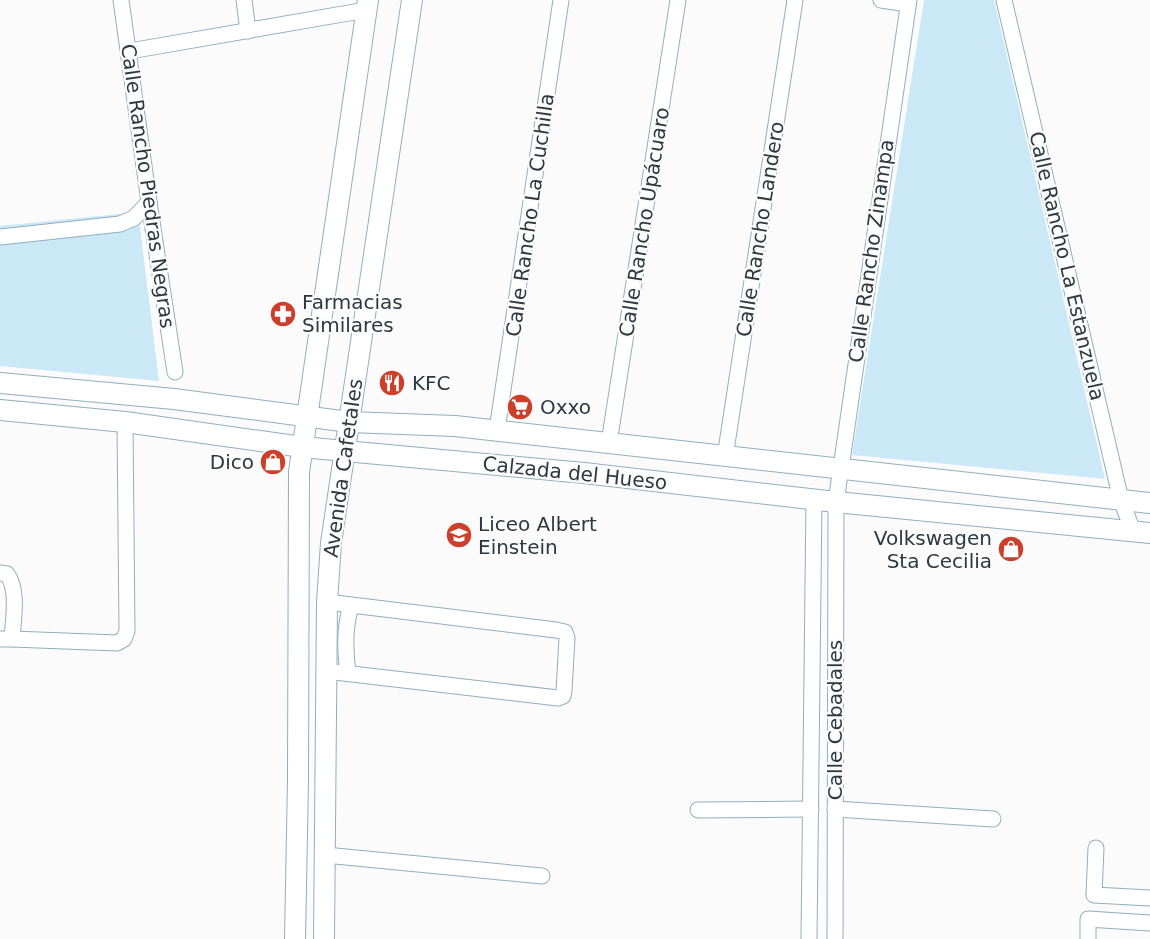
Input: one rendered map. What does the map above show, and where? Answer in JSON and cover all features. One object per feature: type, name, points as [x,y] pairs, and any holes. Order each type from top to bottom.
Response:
[{"type":"main road","name":"Avenida Cafetales","points":[[324,939],[325,855],[338,672],[340,604],[331,543],[412,0]]},
{"type":"main road","name":"Avenida Cafetales","points":[[295,939],[299,472],[367,5]]},
{"type":"main road","name":"Calzada del Hueso","points":[[0,383],[174,399],[349,422],[497,430],[1150,503]]},
{"type":"main road","name":"Calzada del Hueso","points":[[0,411],[125,422],[302,447],[584,473],[836,502],[1142,532]]},
{"type":"street","name":"Calle Rancho Piedras Negras","points":[[122,0],[175,372]]},
{"type":"street","points":[[244,0],[248,31]]},
{"type":"street","name":"Calle Rancho La Cuchilla","points":[[497,430],[561,0]]},
{"type":"street","name":"Calle Rancho Upácuaro","points":[[609,443],[678,0]]},
{"type":"street","name":"Calle Rancho Landero","points":[[725,457],[795,0]]},
{"type":"street","points":[[881,0],[908,2]]},
{"type":"street","name":"Calle Rancho La Estanzuela","points":[[1004,0],[1121,500],[1142,532]]},
{"type":"street","name":"Calle Rancho Zinampa","points":[[836,502],[908,2]]},
{"type":"street","points":[[130,51],[248,31],[367,5]]},
{"type":"street","points":[[0,237],[120,224],[134,218],[149,202]]},
{"type":"street","points":[[0,573],[7,574],[12,580],[14,589],[6,639],[117,643],[124,639],[127,631],[125,422]]},
{"type":"street","points":[[809,939],[814,499]]},
{"type":"street","name":"Calle Cebadales","points":[[835,939],[836,502]]},
{"type":"street","points":[[813,586],[835,586]]},
{"type":"street","points":[[338,672],[558,698],[563,696],[564,691],[567,638],[565,633],[340,604]]},
{"type":"street","points":[[699,810],[811,809]]},
{"type":"street","points":[[835,809],[993,819]]},
{"type":"street","points":[[1096,848],[1094,895],[1150,897]]},
{"type":"street","points":[[325,855],[542,876]]},
{"type":"street","points":[[1088,939],[1088,919],[1150,922]]},
{"type":"shaded area","points":[[924,0],[994,0],[1105,479],[852,455]]},
{"type":"shaded area","points":[[138,212],[159,381],[0,366],[0,226]]},
{"type":"place","name":"Farmacias Similares","points":[[283,314]]},
{"type":"place","name":"KFC","points":[[392,383]]},
{"type":"place","name":"Oxxo","points":[[520,407]]},
{"type":"place","name":"Dico","points":[[273,462]]},
{"type":"place","name":"Liceo Albert Einstein","points":[[459,535]]},
{"type":"place","name":"Volkswagen Sta Cecilia","points":[[1011,549]]}]
